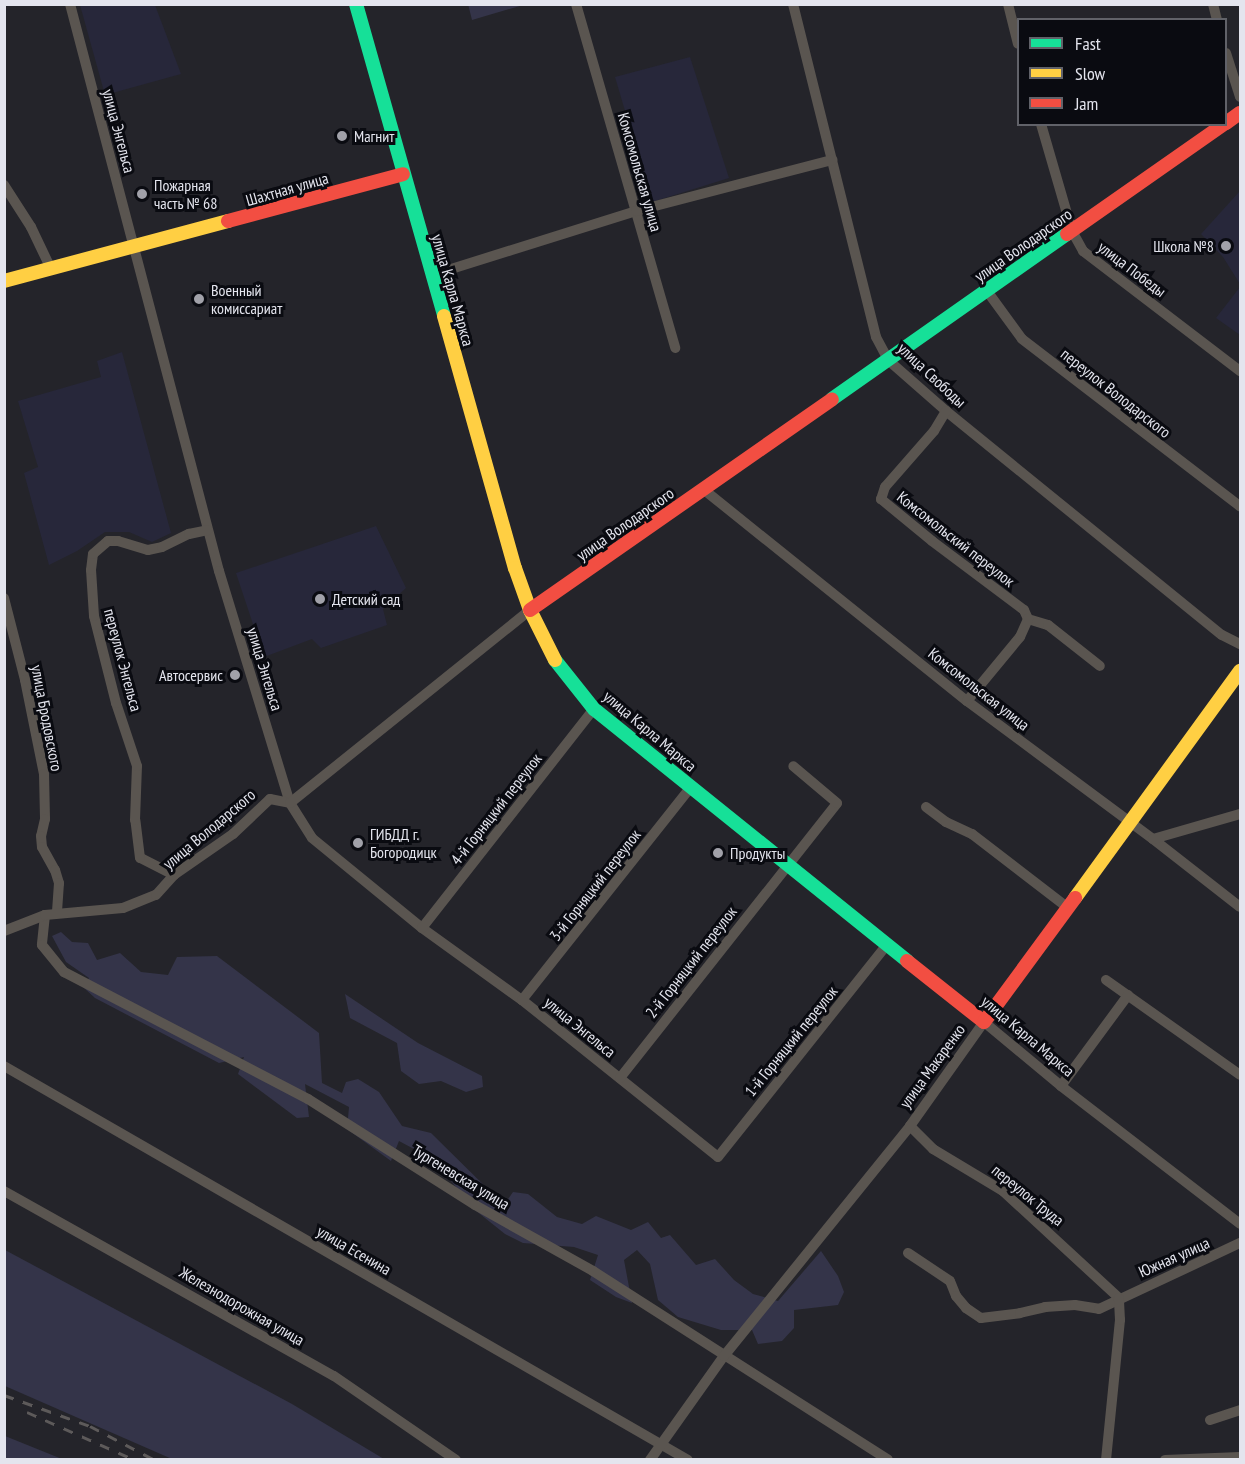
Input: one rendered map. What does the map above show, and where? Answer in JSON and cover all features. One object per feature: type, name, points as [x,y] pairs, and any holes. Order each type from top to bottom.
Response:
[{"type":"main road","name":"улица Карла Маркса","points":[[356,4],[515,568],[530,610],[555,660],[594,710],[984,1022]]},
{"type":"main road","name":"улица Володарского","points":[[1227,123],[1240,113]]},
{"type":"main road","name":"улица Володарского","points":[[530,610],[1222,126]]},
{"type":"main road","name":"Шахтная улица","points":[[4,281],[403,174]]},
{"type":"main road","name":"улица Макаренко","points":[[984,1022],[1240,671]]},
{"type":"street","name":"улица Энгельса","points":[[70,4],[169,372],[208,530],[290,803],[312,838],[422,928],[522,1000],[718,1157]]},
{"type":"street","name":"Комсомольская улица","points":[[576,4],[675,348]]},
{"type":"street","name":"улица Свободы","points":[[793,4],[876,337],[888,360],[946,411],[1222,634],[1240,644]]},
{"type":"street","points":[[1008,4],[1017,40]]},
{"type":"street","points":[[1227,56],[1240,97]]},
{"type":"street","name":"улица Победы","points":[[1042,126],[1072,231],[1083,250],[1240,371]]},
{"type":"street","points":[[432,275],[636,211],[832,160]]},
{"type":"street","points":[[4,185],[31,227],[51,269]]},
{"type":"street","name":"переулок Володарского","points":[[987,291],[1022,339],[1240,506]]},
{"type":"street","name":"Комсомольский переулок","points":[[946,411],[934,431],[885,488],[881,499],[932,541],[1024,610],[1028,619],[1048,625],[1100,666]]},
{"type":"street","name":"Комсомольская улица","points":[[703,489],[967,701],[1153,838],[1240,907]]},
{"type":"street","name":"переулок Энгельса","points":[[174,875],[140,858],[135,820],[137,766],[116,703],[94,616],[91,570],[93,554],[108,541],[118,540],[148,550],[162,547],[189,534],[208,530]]},
{"type":"street","name":"улица Бродовского","points":[[4,598],[25,680],[44,774],[45,819],[40,836],[42,847],[55,870],[59,884],[57,912]]},
{"type":"street","name":"улица Володарского","points":[[4,931],[57,912],[123,908],[156,895],[170,883],[174,875],[233,834],[270,799],[290,803],[530,610]]},
{"type":"street","points":[[967,701],[1020,637],[1028,619]]},
{"type":"street","name":"4-й Горняцкий переулок","points":[[422,928],[594,710]]},
{"type":"street","name":"2-й Горняцкий переулок","points":[[620,1078],[787,864],[807,844],[837,802],[794,766]]},
{"type":"street","name":"3-й Горняцкий переулок","points":[[522,1000],[691,788]]},
{"type":"street","points":[[926,807],[946,822],[972,834],[1068,908]]},
{"type":"street","points":[[1153,838],[1240,814]]},
{"type":"street","name":"Тургеневская улица","points":[[45,915],[42,945],[64,972],[309,1099],[475,1205],[593,1271],[888,1460]]},
{"type":"street","name":"1-й Горняцкий переулок","points":[[718,1157],[888,943]]},
{"type":"street","points":[[1106,980],[1240,1075]]},
{"type":"street","points":[[1061,1086],[1128,995]]},
{"type":"street","name":"улица Карла Маркса","points":[[984,1022],[1061,1086],[1240,1224]]},
{"type":"street","name":"улица Макаренко","points":[[650,1460],[724,1356],[910,1126],[984,1022]]},
{"type":"street","name":"улица Есенина","points":[[4,1066],[688,1460]]},
{"type":"street","name":"переулок Труда","points":[[910,1126],[933,1149],[1003,1191],[1119,1298]]},
{"type":"street","name":"Железнодорожная улица","points":[[4,1191],[334,1376],[456,1460]]},
{"type":"street","name":"Южная улица","points":[[908,1253],[950,1281],[956,1296],[966,1308],[981,1318],[1065,1306],[1099,1309],[1240,1243]]},
{"type":"street","points":[[1106,1460],[1120,1320],[1119,1298]]},
{"type":"street","points":[[1210,1420],[1240,1410]]},
{"type":"street","points":[[1165,1460],[1240,1457]]},
{"type":"shaded area","points":[[468,4],[523,4],[523,5],[472,20]]},
{"type":"shaded area","points":[[80,5],[155,5],[181,74],[105,95]]},
{"type":"shaded area","points":[[690,57],[729,178],[652,202],[615,77]]},
{"type":"shaded area","name":"Школа №8","points":[[1240,191],[1240,284],[1223,257],[1201,234]]},
{"type":"shaded area","name":"Школа №8","points":[[1240,287],[1240,335],[1216,318]]},
{"type":"shaded area","points":[[122,352],[171,533],[152,542],[129,532],[105,532],[77,551],[49,565],[24,473],[38,467],[18,401],[101,377],[97,361]]},
{"type":"shaded area","name":"Детский сад","points":[[376,526],[406,588],[383,609],[387,625],[321,648],[312,639],[264,657],[236,573]]},
{"type":"shaded area","points":[[61,932],[72,942],[88,943],[97,960],[120,953],[141,972],[168,975],[177,957],[217,956],[319,1033],[322,1083],[342,1093],[346,1082],[358,1079],[379,1092],[402,1126],[431,1133],[504,1205],[513,1192],[528,1194],[557,1217],[582,1224],[596,1216],[631,1230],[648,1222],[661,1238],[670,1235],[696,1265],[715,1259],[734,1280],[753,1294],[778,1301],[821,1251],[838,1276],[844,1292],[838,1305],[794,1310],[794,1328],[782,1341],[758,1344],[752,1330],[721,1330],[678,1317],[658,1300],[650,1264],[637,1250],[624,1260],[632,1303],[616,1297],[590,1280],[598,1255],[574,1247],[523,1243],[505,1234],[470,1206],[449,1178],[441,1174],[427,1156],[399,1141],[391,1161],[347,1129],[349,1107],[305,1084],[309,1117],[297,1118],[238,1074],[244,1057],[219,1063],[95,998],[83,987],[89,978],[66,962],[52,936]]},
{"type":"shaded area","points":[[345,994],[418,1043],[482,1076],[483,1087],[466,1092],[441,1081],[419,1084],[401,1071],[397,1043],[350,1018]]},
{"type":"shaded area","points":[[5,1250],[292,1404],[384,1459],[172,1459],[5,1386]]},
{"type":"shaded area","points":[[5,1436],[62,1459],[5,1459]]},
{"type":"railway","points":[[4,1395],[90,1426],[155,1460]]},
{"type":"railway","points":[[27,1412],[135,1460]]},
{"type":"traffic: fast","points":[[356,4],[444,316]]},
{"type":"traffic: fast","points":[[832,399],[1067,234]]},
{"type":"traffic: fast","points":[[555,660],[594,709],[907,961]]},
{"type":"traffic: slow","points":[[4,281],[228,221]]},
{"type":"traffic: slow","points":[[444,316],[515,568],[530,610],[555,660]]},
{"type":"traffic: slow","points":[[1075,898],[1240,671]]},
{"type":"traffic: jam","points":[[1227,122],[1240,113]]},
{"type":"traffic: jam","points":[[1067,234],[1221,126]]},
{"type":"traffic: jam","points":[[228,221],[403,174]]},
{"type":"traffic: jam","points":[[530,610],[832,399]]},
{"type":"traffic: jam","points":[[907,961],[984,1022],[1075,898]]},
{"type":"place","name":"Магнит","points":[[342,136]]},
{"type":"place","name":"Пожарная часть № 68","points":[[142,194]]},
{"type":"place","name":"Школа №8","points":[[1226,246]]},
{"type":"place","name":"Военный комиссариат","points":[[199,299]]},
{"type":"place","name":"Детский сад","points":[[320,599]]},
{"type":"place","name":"Автосервис","points":[[235,675]]},
{"type":"place","name":"ГИБДД г. Богородицк","points":[[358,843]]},
{"type":"place","name":"Продукты","points":[[718,853]]}]
